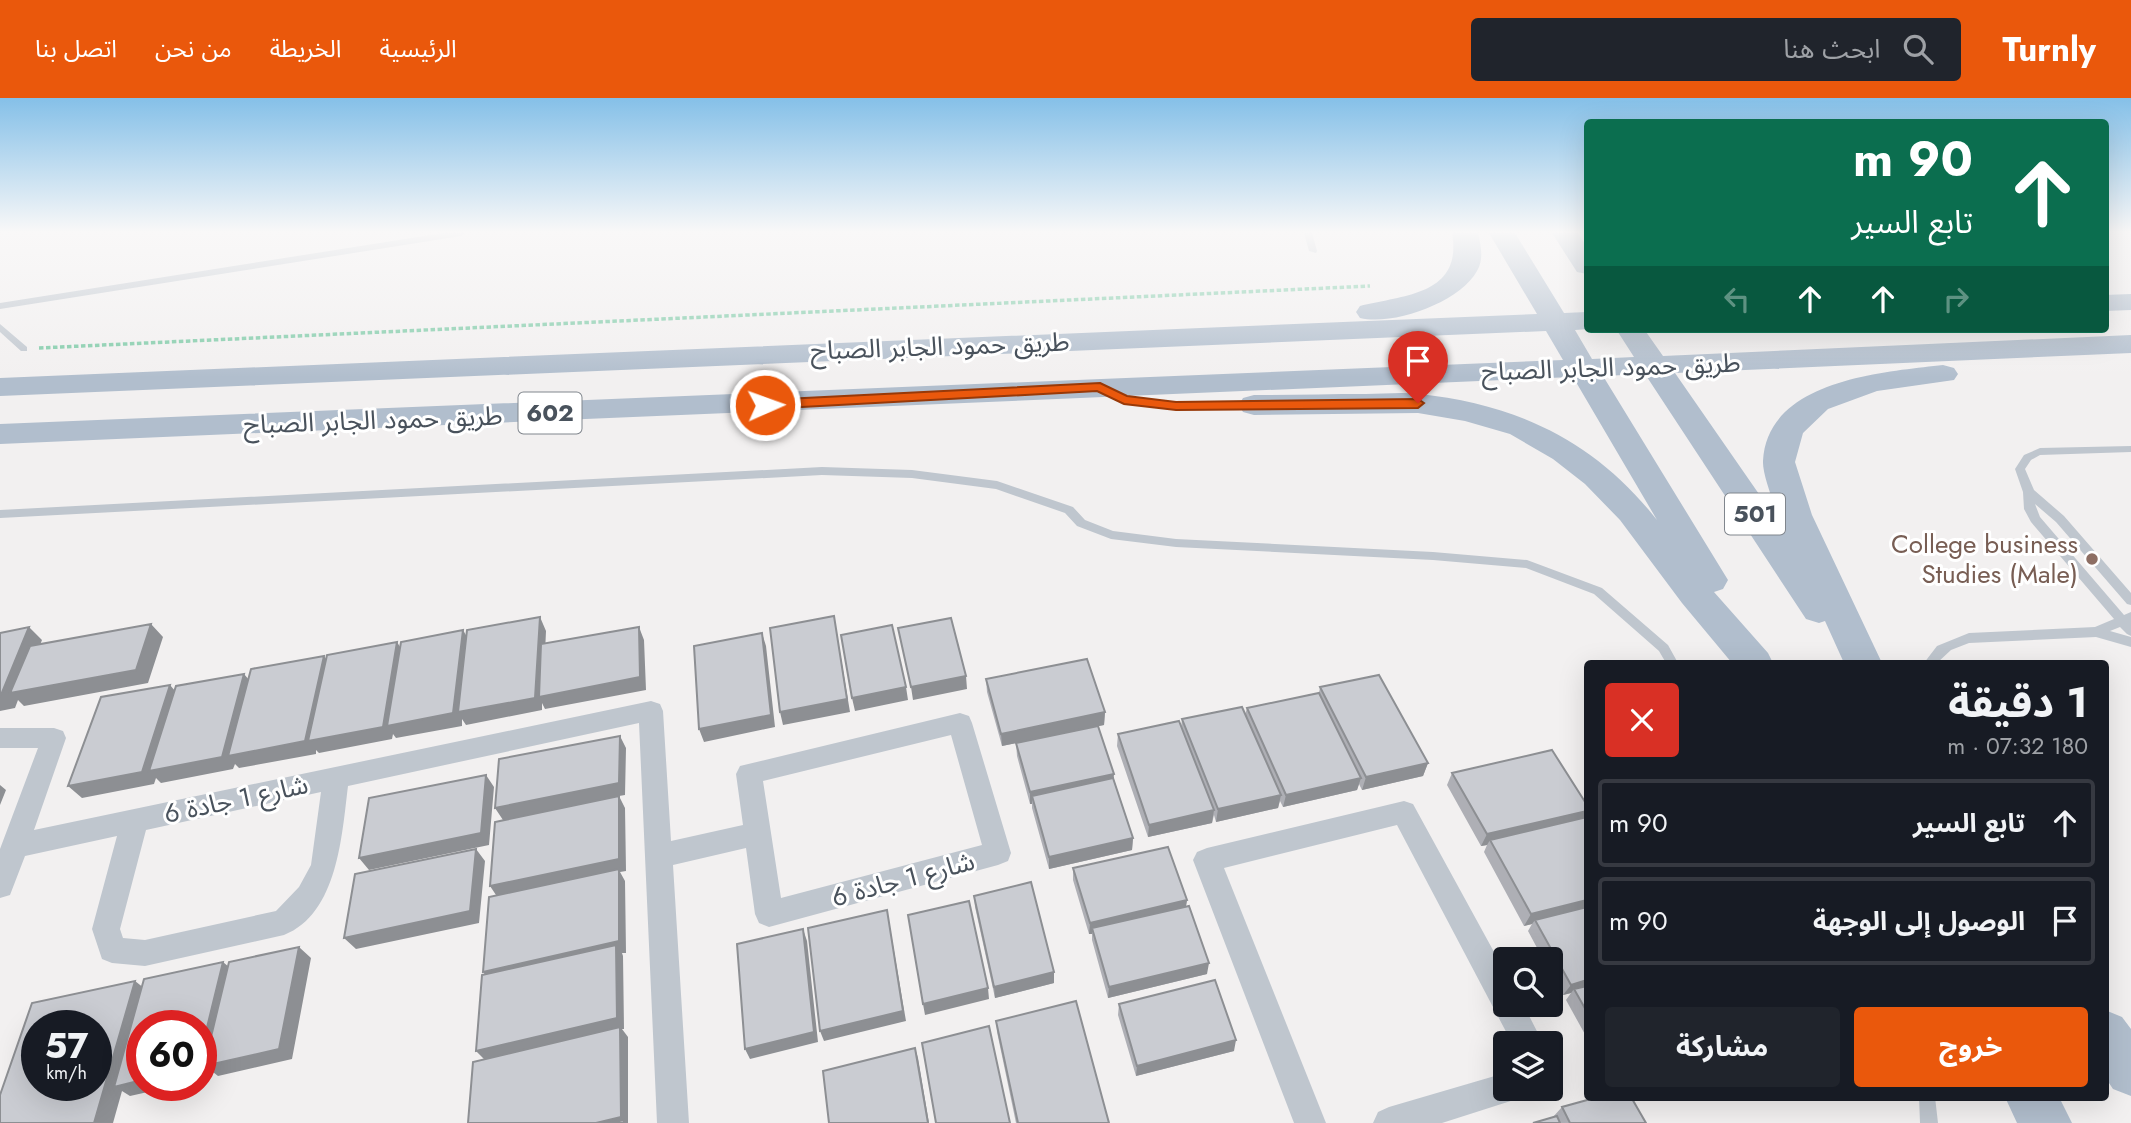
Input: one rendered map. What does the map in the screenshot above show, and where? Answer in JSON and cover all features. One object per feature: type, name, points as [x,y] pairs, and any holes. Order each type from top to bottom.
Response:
[{"type":"main road","points":[[1139,338],[1402,308],[1438,293],[1455,281]]},
{"type":"main road","points":[[1531,281],[1569,345],[1596,340],[1877,333]]},
{"type":"main road","points":[[2109,303],[2131,302]]},
{"type":"main road","points":[[2109,325],[2131,323]]},
{"type":"main road","name":"طريق حمود الجابر الصباح","points":[[1569,345],[1584,325]]},
{"type":"main road","name":"طريق حمود الجابر الصباح","points":[[0,387],[1139,338],[1569,345]]},
{"type":"main road","name":"طريق حمود الجابر الصباح","points":[[0,434],[820,402],[1100,387],[1634,341],[2131,344]]},
{"type":"main road","name":"501","points":[[1634,341],[1854,660]]},
{"type":"main road","name":"501","points":[[1569,345],[1758,660]]},
{"type":"main road","points":[[1862,660],[1795,515],[1779,462],[1788,429],[1817,402],[1845,390],[1877,382],[2131,351]]},
{"type":"main road","points":[[1100,387],[1124,400],[1176,406],[1418,403],[1468,412],[1521,427],[1564,452],[1597,476],[1632,512],[1695,594],[1751,660]]},
{"type":"main road","points":[[2109,1040],[2131,1072]]},
{"type":"main road","points":[[2032,1101],[2046,1123]]},
{"type":"street","name":"شارع 1 جادة 6","points":[[15,846],[651,711],[673,1123]]},
{"type":"street","name":"شارع 1 جادة 6","points":[[960,723],[998,853],[769,914],[757,834],[749,774],[960,723]]},
{"type":"street","points":[[0,738],[54,738],[0,886]]},
{"type":"street","name":"شارع 1 جادة 6","points":[[135,820],[106,929],[112,950],[145,953],[284,922],[309,896],[324,866],[336,778]]},
{"type":"street","points":[[1310,1123],[1207,860],[1404,812],[1493,979]]},
{"type":"street","points":[[659,856],[757,834]]},
{"type":"street","points":[[1389,1123],[1493,1092]]},
{"type":"lane","points":[[0,306],[159,281]]},
{"type":"lane","points":[[0,327],[24,349]]},
{"type":"lane","points":[[1932,660],[1938,651],[1951,642],[1969,638],[2096,632],[2128,623],[2035,519],[2020,469],[2022,461],[2029,455],[2040,452],[2131,449]]},
{"type":"lane","points":[[0,514],[822,471],[912,474],[997,485],[1069,510],[1081,523],[1111,535],[1176,543],[1433,556],[1527,564],[1598,591],[1664,648],[1670,660]]},
{"type":"lane","points":[[2029,492],[2060,519],[2131,601]]},
{"type":"lane","points":[[2096,632],[2131,642]]},
{"type":"lane","points":[[1927,1101],[1929,1123]]},
{"type":"path","points":[[24,349],[1373,286]]},
{"type":"building","points":[[834,616],[847,699],[780,712],[770,628]]},
{"type":"building","points":[[540,617],[535,698],[458,712],[467,630]]},
{"type":"building","points":[[951,618],[966,676],[911,687],[898,628]]},
{"type":"building","points":[[151,624],[136,670],[10,693],[30,646]]},
{"type":"building","points":[[892,625],[906,687],[852,698],[841,635]]},
{"type":"building","points":[[29,627],[1,695],[0,696],[0,633]]},
{"type":"building","points":[[639,627],[640,677],[539,697],[541,644]]},
{"type":"building","points":[[463,630],[453,713],[387,726],[401,642]]},
{"type":"building","points":[[762,633],[771,715],[699,729],[694,646]]},
{"type":"building","points":[[397,642],[383,727],[308,741],[327,655]]},
{"type":"building","points":[[324,656],[305,741],[228,756],[251,669]]},
{"type":"building","points":[[1087,659],[1105,712],[1001,734],[986,679]]},
{"type":"building","points":[[244,674],[222,757],[149,771],[176,686]]},
{"type":"building","points":[[1379,675],[1428,763],[1366,777],[1320,687]]},
{"type":"building","points":[[170,685],[142,772],[68,786],[101,697]]},
{"type":"building","points":[[1319,693],[1361,778],[1286,795],[1247,708]]},
{"type":"building","points":[[1242,707],[1281,795],[1218,809],[1182,719]]},
{"type":"building","points":[[1179,721],[1214,810],[1149,825],[1118,734]]},
{"type":"building","points":[[1098,726],[1114,774],[1030,792],[1016,743]]},
{"type":"building","points":[[620,736],[619,783],[495,808],[499,759]]},
{"type":"building","points":[[1552,750],[1584,800],[1584,812],[1487,834],[1452,773]]},
{"type":"building","points":[[486,775],[481,833],[359,858],[369,798]]},
{"type":"building","points":[[1113,778],[1133,838],[1049,857],[1032,796]]},
{"type":"building","points":[[619,796],[619,859],[490,886],[495,822]]},
{"type":"building","points":[[1584,818],[1584,901],[1531,914],[1490,840]]},
{"type":"building","points":[[1168,847],[1187,900],[1090,923],[1073,868]]},
{"type":"building","points":[[476,849],[470,911],[344,938],[355,874]]},
{"type":"building","points":[[619,869],[619,941],[483,972],[489,897]]},
{"type":"building","points":[[1031,882],[1054,972],[994,987],[974,896]]},
{"type":"building","points":[[969,901],[988,988],[923,1004],[908,915]]},
{"type":"building","points":[[1189,906],[1209,963],[1109,987],[1092,928]]},
{"type":"building","points":[[1584,908],[1584,981],[1571,985],[1563,971],[1563,947],[1550,947],[1535,920]]},
{"type":"building","points":[[887,910],[903,1011],[820,1031],[808,928]]},
{"type":"building","points":[[803,929],[814,1032],[745,1049],[737,944]]},
{"type":"building","points":[[616,945],[617,1018],[476,1051],[482,975]]},
{"type":"building","points":[[299,947],[279,1049],[217,1063],[217,1012],[229,962]]},
{"type":"building","points":[[223,962],[211,1010],[135,1010],[144,979]]},
{"type":"building","points":[[1215,980],[1236,1040],[1137,1066],[1119,1004]]},
{"type":"building","points":[[135,981],[112,1061],[112,1010],[30,1010],[32,1003]]},
{"type":"building","points":[[1584,987],[1584,1007],[1574,989]]},
{"type":"building","points":[[1076,1001],[1109,1123],[1018,1123],[996,1021]]},
{"type":"building","points":[[989,1026],[1010,1123],[936,1123],[922,1043]]},
{"type":"building","points":[[620,1027],[621,1117],[596,1123],[468,1123],[473,1062]]},
{"type":"building","points":[[21,1035],[21,1101],[100,1101],[94,1123],[0,1123],[0,1095]]},
{"type":"building","points":[[126,1044],[126,1084],[114,1087]]},
{"type":"building","points":[[915,1048],[928,1123],[829,1123],[823,1071]]},
{"type":"building","points":[[1584,1101],[1633,1101],[1646,1123],[1570,1123],[1562,1107]]},
{"type":"building","points":[[1557,1116],[1560,1123],[1533,1123]]},
{"type":"place","name":"College business Studies (Male)","points":[[2092,559]]},
{"type":"route","points":[[765,405],[1100,387],[1124,400],[1176,406],[1418,403]]}]
